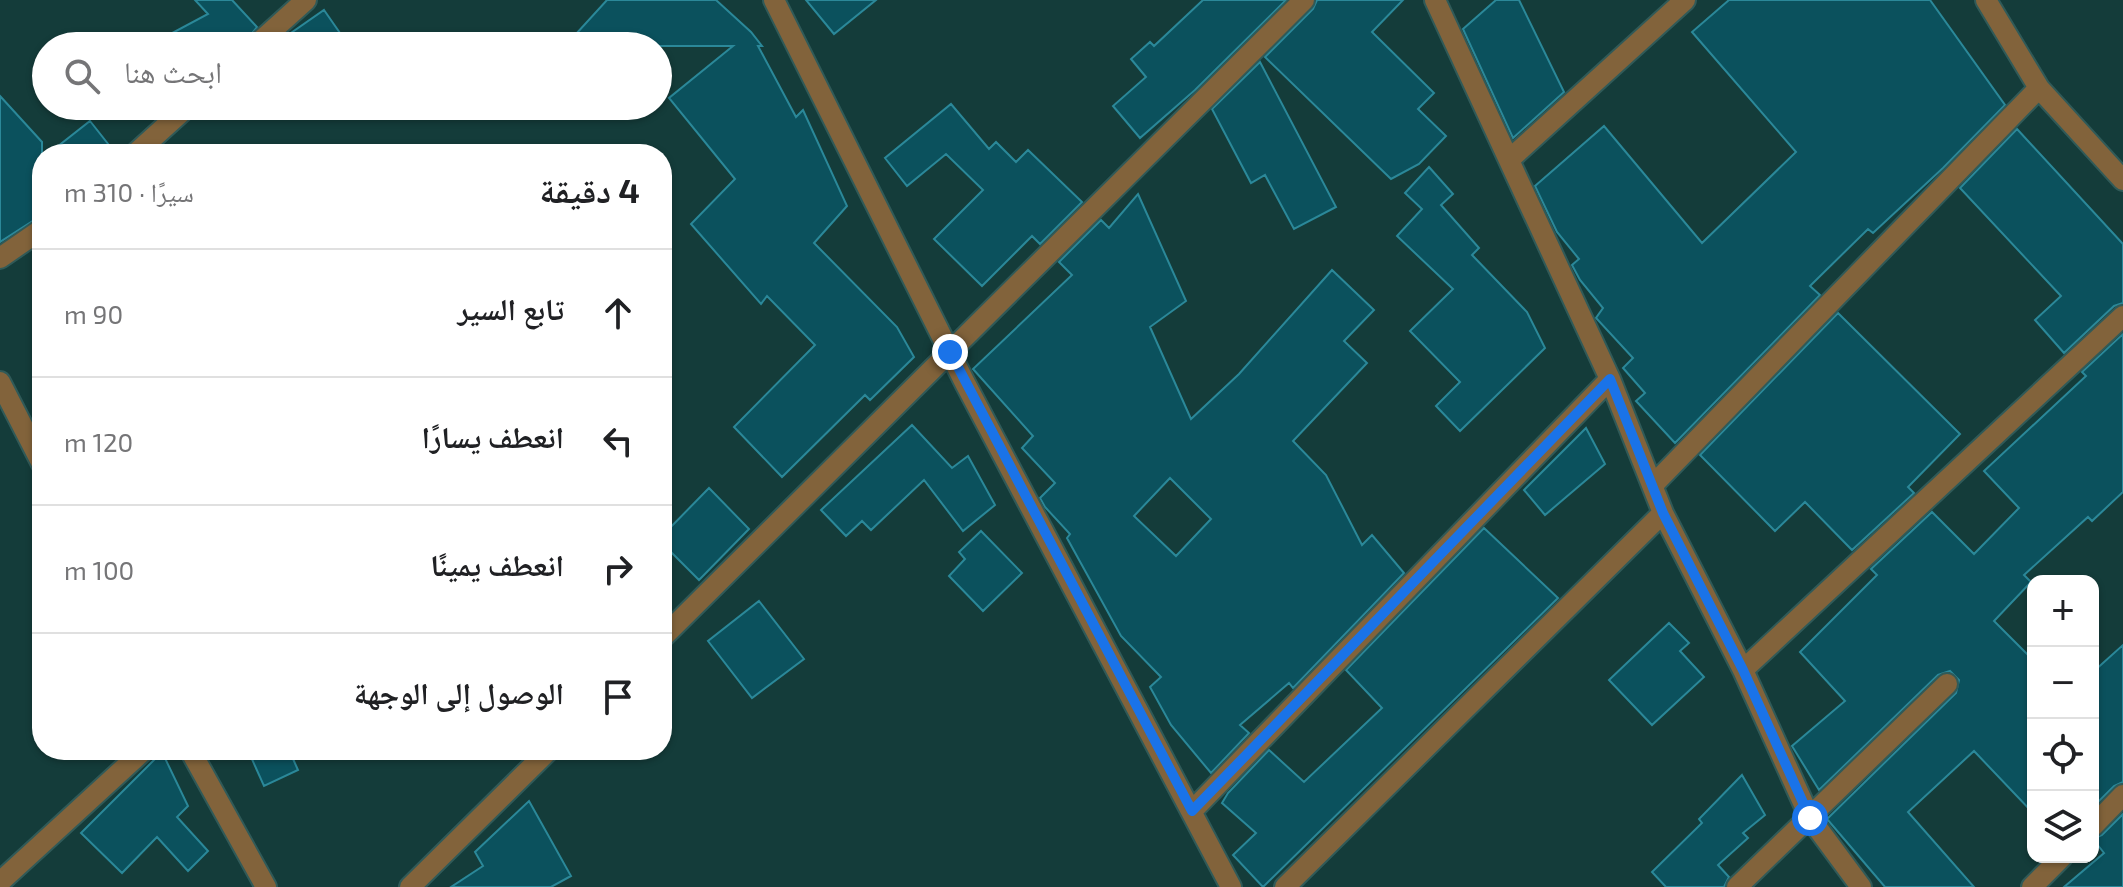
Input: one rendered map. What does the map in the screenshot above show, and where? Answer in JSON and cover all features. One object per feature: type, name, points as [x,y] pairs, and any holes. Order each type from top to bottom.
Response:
[{"type":"street","points":[[271,32],[306,0]]},
{"type":"street","points":[[774,0],[950,352],[1231,887]]},
{"type":"street","points":[[672,628],[1304,0]]},
{"type":"street","points":[[1435,0],[1610,379],[1663,513],[1743,670],[1810,818],[1861,887]]},
{"type":"street","points":[[1510,159],[1685,0]]},
{"type":"street","points":[[1986,0],[2039,88],[2123,180]]},
{"type":"street","points":[[1653,485],[2039,88]]},
{"type":"street","points":[[146,144],[173,120]]},
{"type":"street","points":[[0,258],[32,236]]},
{"type":"street","points":[[1743,670],[2123,316]]},
{"type":"street","points":[[1192,811],[1610,379]]},
{"type":"street","points":[[0,382],[32,444]]},
{"type":"street","points":[[1285,887],[1663,513]]},
{"type":"street","points":[[1737,887],[1947,684]]},
{"type":"street","points":[[0,882],[133,760]]},
{"type":"street","points":[[196,760],[266,887]]},
{"type":"street","points":[[410,887],[539,760]]},
{"type":"street","points":[[2099,820],[2123,795]]},
{"type":"street","points":[[2032,887],[2056,863]]},
{"type":"building","points":[[195,0],[232,0],[257,27],[253,32],[174,32],[208,14]]},
{"type":"building","points":[[607,0],[716,0],[762,46],[758,46],[796,117],[803,110],[847,206],[814,243],[897,327],[914,357],[870,400],[865,395],[782,477],[734,427],[815,345],[767,296],[761,304],[691,224],[735,179],[672,102],[672,96],[733,46],[672,46],[672,32],[578,32]]},
{"type":"building","points":[[806,0],[876,0],[834,34]]},
{"type":"building","points":[[1203,0],[1286,0],[1195,90],[1140,138],[1113,106],[1146,77],[1131,59],[1150,42],[1154,46]]},
{"type":"building","points":[[1317,0],[1403,0],[1372,32],[1434,93],[1418,109],[1446,136],[1419,164],[1391,179],[1265,57],[1313,9]]},
{"type":"building","points":[[1496,0],[1519,0],[1564,92],[1513,138],[1463,29]]},
{"type":"building","points":[[1729,0],[1930,0],[2005,105],[1873,233],[1868,229],[1810,286],[1820,295],[1675,443],[1636,401],[1645,393],[1623,368],[1633,358],[1596,318],[1603,308],[1580,280],[1572,265],[1579,259],[1557,232],[1535,186],[1604,126],[1702,243],[1796,152],[1692,32]]},
{"type":"building","points":[[324,10],[339,32],[292,32]]},
{"type":"building","points":[[1260,62],[1336,207],[1294,229],[1265,175],[1251,183],[1212,109]]},
{"type":"building","points":[[0,96],[42,144],[32,144],[32,221],[0,242]]},
{"type":"building","points":[[951,104],[989,149],[996,142],[1016,162],[1028,150],[1082,202],[1040,244],[1032,236],[982,286],[934,239],[983,190],[946,154],[907,186],[885,158]]},
{"type":"building","points":[[90,121],[108,144],[61,144]]},
{"type":"building","points":[[2017,129],[2123,244],[2123,303],[2114,306],[2064,353],[2035,320],[2061,296],[1960,188]]},
{"type":"building","points":[[1429,167],[1453,194],[1441,205],[1479,248],[1472,255],[1527,312],[1545,348],[1460,431],[1436,406],[1460,382],[1410,331],[1453,289],[1397,236],[1422,209],[1405,193]]},
{"type":"building","points":[[1138,194],[1186,301],[1150,327],[1191,419],[1239,374],[1332,270],[1374,310],[1344,341],[1367,363],[1293,441],[1326,475],[1362,545],[1372,535],[1404,573],[1293,688],[1289,683],[1240,725],[1249,733],[1211,773],[1171,725],[1150,687],[1161,677],[1121,636],[1067,538],[1070,534],[1040,498],[1055,483],[1022,448],[1033,436],[973,369],[1072,275],[1059,262],[1101,220],[1109,228]],"holes":[[[1170,478],[1211,519],[1176,556],[1134,516]]]},
{"type":"building","points":[[1838,313],[1960,434],[1908,487],[1914,493],[1852,550],[1805,502],[1775,531],[1700,455]]},
{"type":"building","points":[[2123,334],[2123,492],[2092,521],[2088,517],[2024,575],[2027,586],[1994,621],[2027,654],[2027,807],[1974,751],[1908,812],[1974,887],[1885,887],[1827,819],[1956,693],[1959,680],[1950,671],[1938,675],[1819,790],[1792,746],[1845,701],[1800,652],[1877,575],[1871,569],[1932,512],[1974,554],[2019,508],[1984,471],[2086,376],[2082,372]]},
{"type":"building","points":[[912,425],[952,468],[968,456],[995,505],[963,531],[924,480],[871,530],[862,521],[846,536],[821,510]]},
{"type":"building","points":[[1586,428],[1605,464],[1545,515],[1524,490]]},
{"type":"building","points":[[709,488],[749,529],[699,580],[672,553],[672,526]]},
{"type":"building","points":[[1484,528],[1558,598],[1263,887],[1233,855],[1256,833],[1222,803],[1228,793],[1269,750],[1304,782],[1382,708],[1346,670]]},
{"type":"building","points":[[981,531],[1022,573],[983,611],[949,576],[965,559],[959,552]]},
{"type":"building","points":[[759,601],[804,659],[752,698],[708,641]]},
{"type":"building","points":[[1669,623],[1689,643],[1680,651],[1704,677],[1652,725],[1609,680]]},
{"type":"building","points":[[2123,645],[2123,782],[2114,786],[2099,801],[2099,719],[2099,667]]},
{"type":"building","points":[[154,760],[166,760],[188,806],[177,817],[208,851],[188,871],[157,837],[122,873],[81,833]]},
{"type":"building","points":[[252,760],[294,760],[298,770],[264,786]]},
{"type":"building","points":[[1742,775],[1765,815],[1743,833],[1748,838],[1718,865],[1729,877],[1724,887],[1666,887],[1652,872],[1702,823],[1699,819]]},
{"type":"building","points":[[529,801],[571,876],[551,887],[451,887],[483,866],[475,852]]},
{"type":"building","points":[[2123,814],[2123,887],[2064,887],[2092,863],[2099,863],[2099,857],[2104,853],[2099,847],[2099,836]]},
{"type":"route","points":[[950,352],[1192,811],[1610,379],[1663,513],[1743,670],[1810,818]]}]
